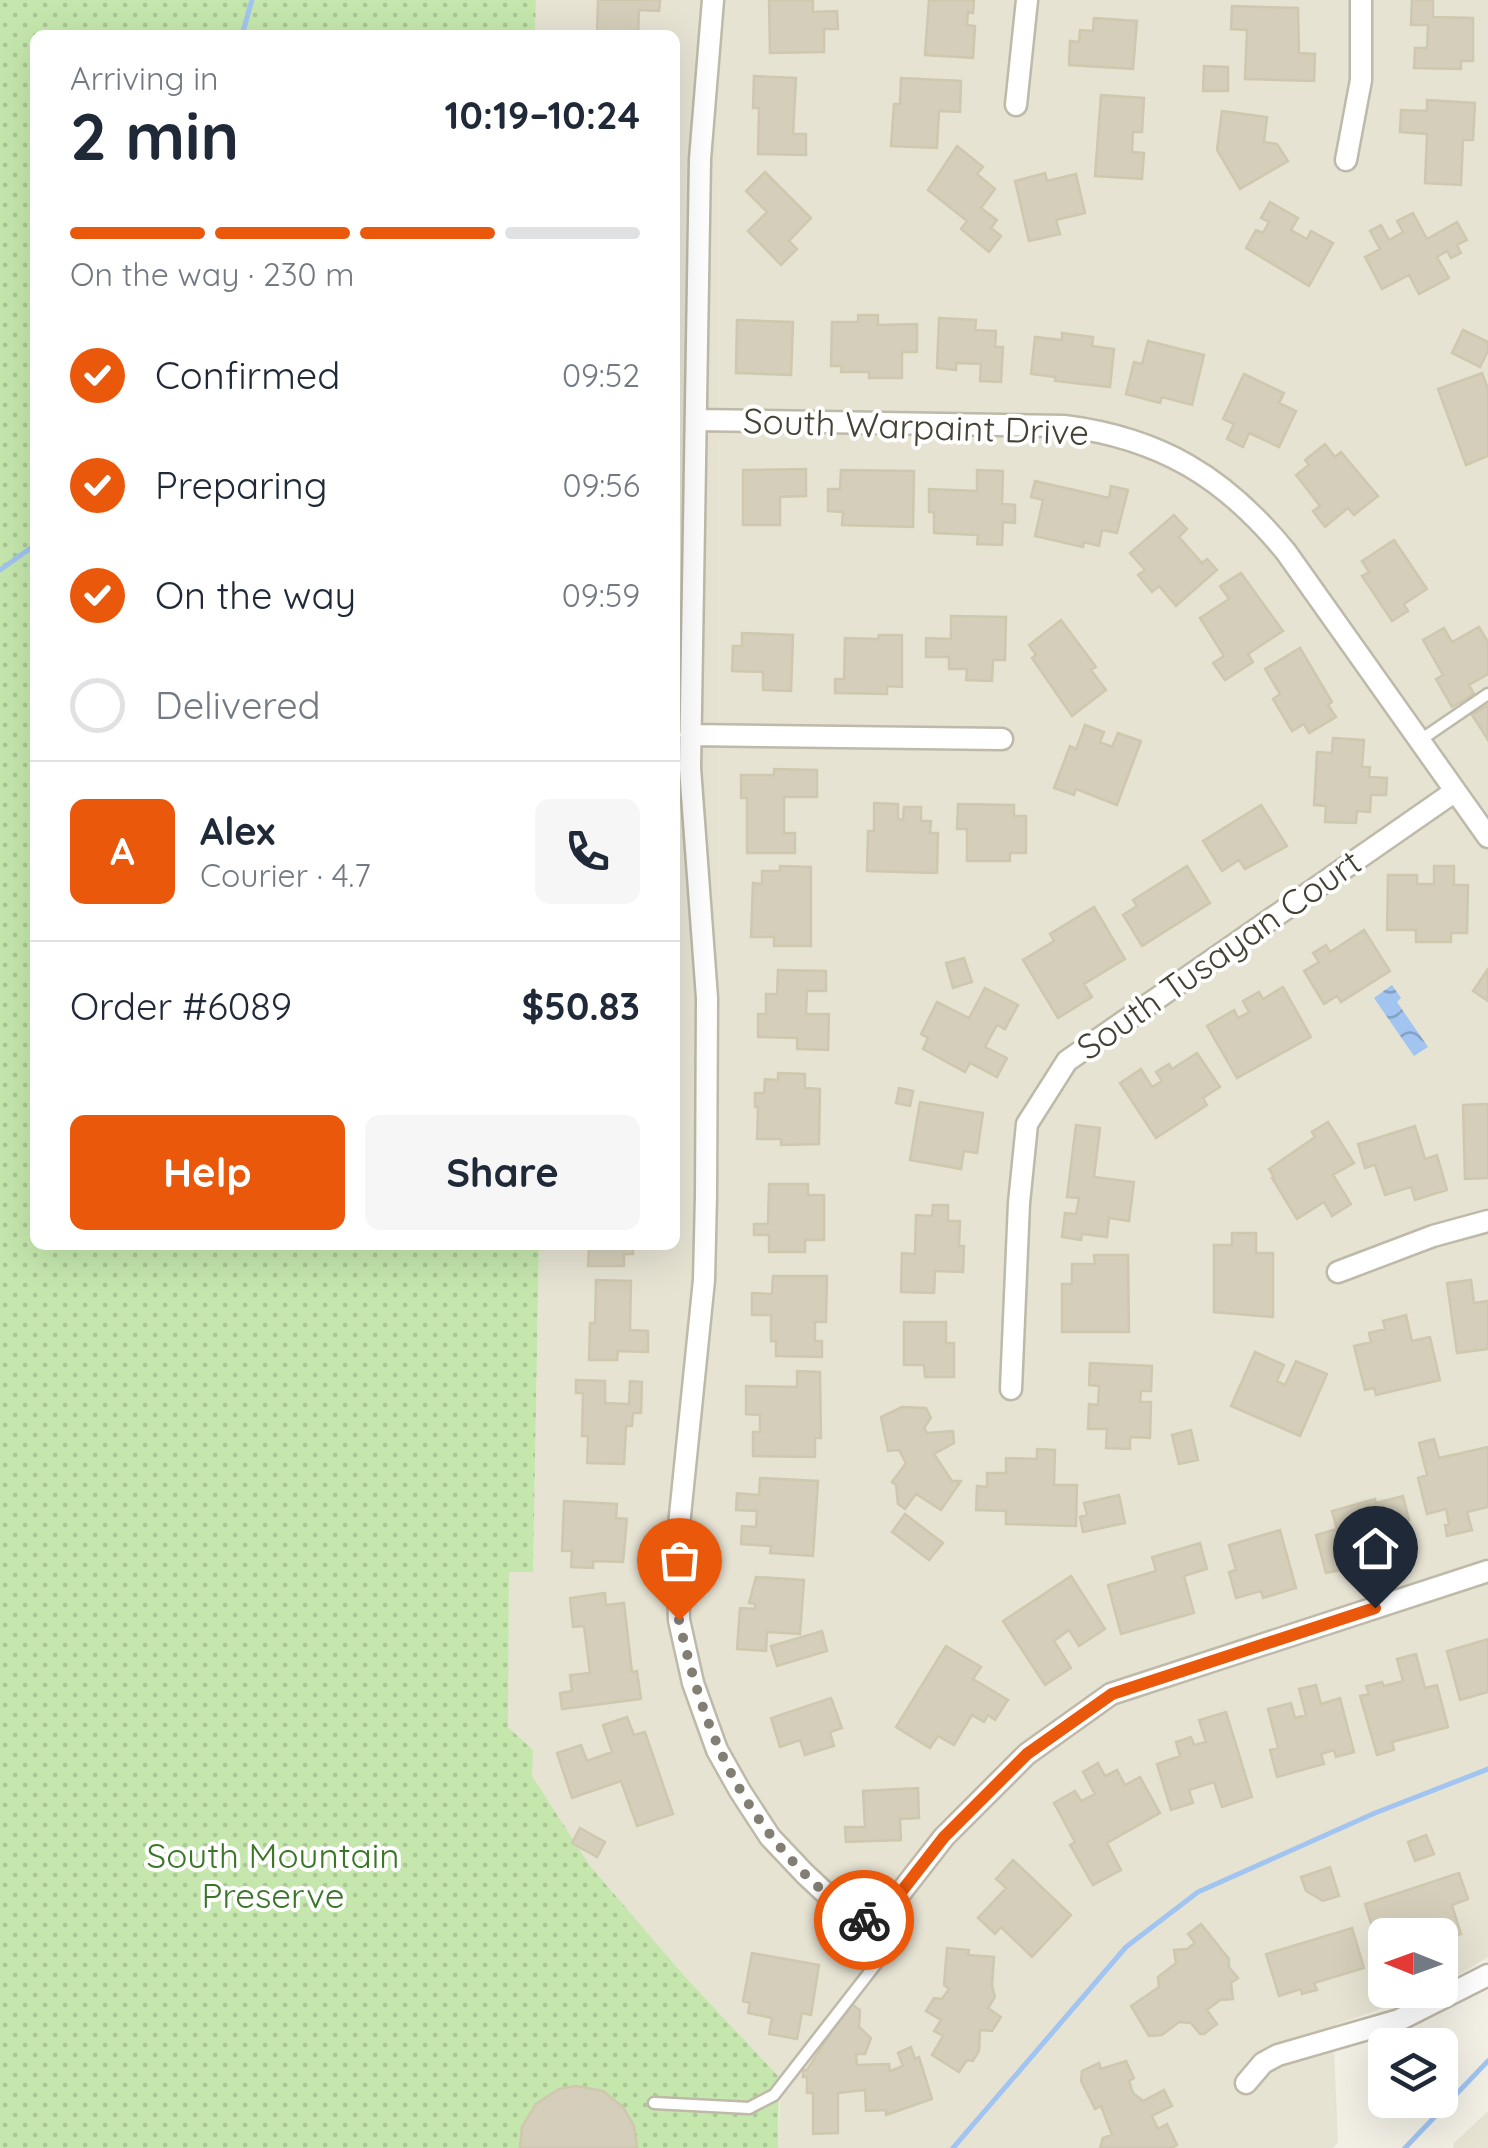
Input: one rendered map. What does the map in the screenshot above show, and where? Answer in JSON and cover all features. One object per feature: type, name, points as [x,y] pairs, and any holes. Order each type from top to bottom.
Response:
[{"type":"street","points":[[713,0],[700,159],[690,735],[691,809],[707,998],[704,1280],[676,1545],[679,1620],[693,1683],[718,1750],[770,1838],[850,1916],[877,1923],[944,1837],[1027,1754],[1112,1694],[1488,1572]]},
{"type":"street","points":[[1016,104],[1027,0]]},
{"type":"street","points":[[1346,160],[1361,80],[1362,0]]},
{"type":"street","name":"South Warpaint Drive","points":[[696,420],[1064,426],[1117,436],[1185,462],[1206,474],[1259,519],[1488,836]]},
{"type":"street","points":[[690,735],[1002,739]]},
{"type":"street","name":"South Tusayan Court","points":[[1011,1389],[1019,1203],[1027,1124],[1068,1061],[1454,792]]},
{"type":"street","points":[[1338,1272],[1433,1236],[1488,1221]]},
{"type":"street","points":[[1246,2083],[1262,2063],[1278,2055],[1398,2020],[1488,1975]]},
{"type":"lane","points":[[1419,741],[1488,694]]},
{"type":"lane","points":[[654,2103],[749,2108],[774,2095],[886,1951],[877,1923]]},
{"type":"shaded area","points":[[536,0],[1488,0],[1488,1957],[1458,1975],[1458,1918],[1368,1918],[1368,2008],[1383,2008],[1333,2026],[1338,2142],[1333,2148],[778,2148],[780,2098],[769,2068],[604,1912],[532,1783],[507,1727],[509,1571],[533,1571],[539,1250],[680,1250],[680,30],[535,30]]},
{"type":"shaded area","points":[[1488,2111],[1488,2148],[1453,2148],[1454,2143]]},
{"type":"green space","name":"South Mountain Preserve","points":[[0,0],[536,0],[535,30],[30,30],[30,1250],[539,1250],[533,1572],[509,1572],[508,1727],[533,1750],[532,1776],[590,1866],[686,1978],[779,2077],[778,2148],[0,2148]]},
{"type":"water","points":[[1392,985],[1401,998],[1397,1002],[1428,1047],[1414,1056],[1374,998]]},
{"type":"building","points":[[598,0],[660,0],[659,11],[639,10],[638,30],[597,30]]},
{"type":"building","points":[[769,0],[813,0],[813,12],[837,11],[838,29],[824,29],[824,52],[770,53]]},
{"type":"building","points":[[929,0],[974,0],[967,25],[975,26],[973,58],[925,55]]},
{"type":"building","points":[[1412,0],[1433,0],[1433,17],[1473,18],[1473,61],[1461,61],[1461,69],[1414,68],[1415,48],[1427,48],[1428,25],[1411,25]]},
{"type":"building","points":[[1232,6],[1298,8],[1299,53],[1315,54],[1314,81],[1245,79],[1247,30],[1231,29]]},
{"type":"building","points":[[1094,18],[1137,21],[1133,69],[1069,65],[1070,41],[1079,42],[1080,30],[1093,31]]},
{"type":"building","points":[[1204,66],[1228,67],[1228,91],[1203,91]]},
{"type":"building","points":[[754,76],[796,78],[793,134],[806,134],[806,155],[758,154],[759,108],[753,108]]},
{"type":"building","points":[[901,78],[961,81],[960,112],[939,111],[937,148],[891,146],[894,104],[900,104]]},
{"type":"building","points":[[1101,95],[1144,98],[1142,132],[1133,132],[1132,152],[1144,153],[1142,179],[1095,176]]},
{"type":"building","points":[[1427,100],[1475,103],[1473,140],[1463,140],[1461,185],[1425,183],[1427,134],[1400,132],[1401,110],[1427,111]]},
{"type":"building","points":[[1222,111],[1267,117],[1264,142],[1277,144],[1288,161],[1240,189],[1217,150]]},
{"type":"building","points":[[957,146],[983,167],[977,174],[995,189],[981,208],[997,220],[991,228],[1001,236],[989,252],[961,229],[967,221],[928,190]]},
{"type":"building","points":[[765,172],[811,218],[789,241],[797,249],[781,265],[748,231],[767,212],[746,191]]},
{"type":"building","points":[[1045,173],[1047,181],[1076,174],[1085,213],[1056,220],[1060,234],[1029,241],[1015,181]]},
{"type":"building","points":[[1270,202],[1298,218],[1291,230],[1307,239],[1311,231],[1333,243],[1309,286],[1246,248],[1256,230],[1263,233],[1269,222],[1261,218]]},
{"type":"building","points":[[1413,213],[1427,239],[1457,222],[1467,240],[1457,245],[1461,253],[1451,258],[1447,251],[1437,257],[1449,278],[1419,294],[1409,275],[1382,289],[1365,257],[1380,249],[1370,231],[1381,225],[1389,240],[1403,232],[1397,221]]},
{"type":"building","points":[[858,315],[878,315],[878,325],[917,324],[917,352],[902,352],[902,378],[869,378],[869,372],[841,372],[842,366],[831,366],[832,322],[858,322]]},
{"type":"building","points":[[939,318],[976,320],[975,330],[996,331],[995,347],[1003,347],[1001,382],[980,381],[981,364],[956,363],[956,370],[937,368]]},
{"type":"building","points":[[737,320],[793,322],[791,375],[736,373]]},
{"type":"building","points":[[1463,330],[1488,342],[1480,367],[1452,353]]},
{"type":"building","points":[[1062,333],[1093,337],[1092,346],[1114,349],[1110,387],[1055,381],[1055,377],[1031,374],[1035,337],[1062,340]]},
{"type":"building","points":[[1148,341],[1204,355],[1192,405],[1162,397],[1160,403],[1126,394],[1134,362],[1142,364]]},
{"type":"building","points":[[1482,373],[1488,389],[1488,456],[1466,465],[1438,389]]},
{"type":"building","points":[[1244,374],[1284,393],[1279,403],[1296,411],[1279,447],[1249,433],[1243,447],[1227,439],[1234,424],[1223,419]]},
{"type":"building","points":[[1325,444],[1335,457],[1341,452],[1378,496],[1354,515],[1348,508],[1325,527],[1313,511],[1320,506],[1296,475],[1309,465],[1305,460]]},
{"type":"building","points":[[806,469],[806,496],[780,497],[780,525],[743,525],[743,470]]},
{"type":"building","points":[[841,470],[914,471],[913,527],[842,525],[843,512],[828,511],[828,489],[840,489]]},
{"type":"building","points":[[977,470],[1003,471],[1002,504],[1015,505],[1015,523],[1003,522],[1002,545],[977,544],[978,535],[934,533],[929,489],[977,491]]},
{"type":"building","points":[[1035,481],[1109,498],[1111,486],[1128,490],[1117,533],[1102,530],[1099,546],[1084,542],[1083,547],[1035,536],[1043,500],[1031,497]]},
{"type":"building","points":[[1174,515],[1187,529],[1179,537],[1202,563],[1207,559],[1217,570],[1176,606],[1159,586],[1152,592],[1138,575],[1145,570],[1130,553]]},
{"type":"building","points":[[1394,540],[1427,589],[1404,604],[1408,611],[1392,621],[1362,576],[1369,572],[1362,561]]},
{"type":"building","points":[[1241,573],[1283,631],[1248,654],[1253,662],[1225,680],[1213,663],[1224,656],[1200,618],[1229,599],[1220,586]]},
{"type":"building","points":[[951,616],[1006,617],[1005,660],[993,660],[992,681],[966,680],[967,669],[949,669],[949,657],[926,657],[926,638],[951,639]]},
{"type":"building","points":[[1061,620],[1096,667],[1091,670],[1106,690],[1072,716],[1032,658],[1036,655],[1029,645]]},
{"type":"building","points":[[1479,627],[1488,642],[1488,674],[1469,685],[1474,694],[1452,707],[1436,679],[1443,675],[1423,640],[1444,628],[1452,642]]},
{"type":"building","points":[[742,633],[793,635],[791,691],[763,690],[763,672],[732,671],[733,646],[742,646]]},
{"type":"building","points":[[879,635],[902,635],[902,687],[887,686],[887,694],[835,693],[835,679],[844,679],[845,638],[878,639]]},
{"type":"building","points":[[1300,648],[1332,702],[1328,705],[1336,717],[1309,733],[1304,724],[1292,731],[1273,699],[1280,694],[1265,669]]},
{"type":"building","points":[[1488,705],[1488,740],[1472,715]]},
{"type":"building","points":[[1085,725],[1104,732],[1100,742],[1112,747],[1118,733],[1141,741],[1117,805],[1076,789],[1074,795],[1054,788],[1070,746],[1076,749]]},
{"type":"building","points":[[1333,738],[1364,740],[1362,767],[1370,767],[1369,777],[1387,778],[1386,795],[1371,795],[1370,812],[1357,811],[1356,823],[1325,822],[1326,806],[1314,805],[1317,752],[1332,753]]},
{"type":"building","points":[[774,769],[817,770],[817,797],[784,797],[784,833],[795,833],[795,853],[747,853],[747,798],[741,798],[741,775],[774,775]]},
{"type":"building","points":[[874,803],[898,804],[898,819],[903,820],[904,807],[921,807],[921,821],[931,821],[930,833],[938,833],[937,873],[867,871],[868,831],[874,831]]},
{"type":"building","points":[[958,804],[1014,805],[1014,816],[1026,816],[1026,853],[1010,853],[1010,861],[967,861],[967,829],[957,829]]},
{"type":"building","points":[[1261,805],[1287,846],[1245,869],[1239,860],[1222,871],[1203,841]]},
{"type":"building","points":[[780,866],[811,867],[811,946],[774,946],[774,937],[751,937],[753,883],[762,884],[762,871],[780,871]]},
{"type":"building","points":[[1187,866],[1210,903],[1142,946],[1123,915],[1137,906],[1133,900]]},
{"type":"building","points":[[1434,866],[1454,866],[1454,885],[1468,885],[1467,933],[1451,933],[1451,942],[1416,942],[1416,930],[1387,930],[1388,875],[1417,875],[1417,884],[1434,884]]},
{"type":"building","points":[[1094,907],[1125,959],[1084,984],[1092,997],[1058,1018],[1023,960],[1054,941],[1050,934]]},
{"type":"building","points":[[1364,930],[1390,971],[1341,1002],[1337,996],[1324,1004],[1304,971],[1319,962],[1313,953],[1326,945],[1330,952]]},
{"type":"building","points":[[964,958],[972,982],[953,988],[946,963]]},
{"type":"building","points":[[1488,969],[1488,1001],[1473,991]]},
{"type":"building","points":[[778,970],[826,971],[826,991],[807,991],[806,1014],[829,1014],[828,1050],[797,1049],[797,1038],[758,1037],[758,1014],[766,1014],[766,994],[777,994]]},
{"type":"building","points":[[1283,987],[1311,1037],[1237,1078],[1207,1026],[1234,1010],[1238,1018],[1249,1012],[1243,1001],[1259,992],[1263,999]]},
{"type":"building","points":[[985,988],[1018,1005],[1005,1029],[997,1025],[985,1047],[1007,1058],[997,1077],[970,1063],[965,1072],[923,1049],[928,1038],[921,1034],[937,1002],[969,1018]]},
{"type":"building","points":[[1197,1053],[1220,1087],[1203,1098],[1207,1105],[1156,1138],[1120,1083],[1141,1069],[1152,1087],[1162,1081],[1156,1072],[1169,1064],[1172,1069]]},
{"type":"building","points":[[778,1073],[805,1074],[805,1088],[820,1089],[819,1144],[781,1145],[781,1139],[757,1139],[755,1093],[764,1093],[765,1079],[778,1080]]},
{"type":"building","points":[[899,1088],[913,1091],[910,1106],[896,1103]]},
{"type":"building","points":[[920,1102],[983,1113],[977,1153],[964,1151],[961,1169],[910,1160]]},
{"type":"building","points":[[1488,1104],[1488,1178],[1465,1179],[1463,1105]]},
{"type":"building","points":[[1328,1122],[1354,1163],[1333,1175],[1351,1204],[1332,1216],[1324,1202],[1297,1219],[1269,1169],[1315,1137],[1312,1132]]},
{"type":"building","points":[[1076,1125],[1100,1128],[1094,1177],[1134,1182],[1129,1221],[1109,1218],[1107,1237],[1062,1237],[1065,1213],[1076,1214],[1079,1198],[1067,1197]]},
{"type":"building","points":[[1415,1126],[1425,1159],[1437,1155],[1447,1190],[1415,1200],[1411,1187],[1385,1195],[1375,1165],[1365,1168],[1358,1144]]},
{"type":"building","points":[[769,1184],[808,1184],[808,1195],[824,1195],[824,1240],[805,1240],[805,1252],[769,1252],[769,1235],[754,1235],[754,1224],[768,1224]]},
{"type":"building","points":[[933,1205],[948,1205],[948,1221],[960,1221],[963,1272],[935,1271],[934,1293],[901,1292],[902,1253],[915,1254],[916,1215],[932,1216]]},
{"type":"building","points":[[1232,1233],[1256,1233],[1256,1253],[1273,1253],[1273,1317],[1214,1312],[1214,1245],[1232,1245]]},
{"type":"building","points":[[589,1250],[633,1250],[633,1254],[624,1254],[624,1266],[588,1266]]},
{"type":"building","points":[[1094,1255],[1128,1255],[1129,1332],[1062,1332],[1062,1284],[1072,1284],[1072,1264],[1095,1264]]},
{"type":"building","points":[[773,1276],[827,1276],[826,1322],[815,1322],[815,1341],[822,1341],[822,1357],[776,1356],[776,1341],[771,1341],[771,1315],[752,1315],[752,1293],[772,1294]]},
{"type":"building","points":[[596,1280],[631,1281],[630,1330],[648,1331],[648,1352],[618,1351],[617,1360],[589,1360]]},
{"type":"building","points":[[1471,1280],[1474,1303],[1488,1301],[1488,1349],[1457,1353],[1447,1283]]},
{"type":"building","points":[[1406,1315],[1412,1341],[1430,1337],[1440,1380],[1376,1395],[1374,1388],[1365,1390],[1354,1346],[1371,1342],[1369,1333],[1385,1329],[1383,1321]]},
{"type":"building","points":[[904,1322],[946,1322],[946,1343],[954,1343],[954,1377],[925,1377],[924,1365],[904,1365]]},
{"type":"building","points":[[1255,1352],[1284,1365],[1277,1381],[1285,1385],[1296,1361],[1327,1374],[1300,1436],[1231,1406]]},
{"type":"building","points":[[1090,1363],[1152,1366],[1151,1391],[1141,1391],[1140,1402],[1151,1402],[1150,1438],[1130,1437],[1130,1449],[1106,1448],[1107,1429],[1088,1429],[1089,1404],[1098,1405],[1099,1386],[1089,1385]]},
{"type":"building","points":[[797,1371],[820,1372],[821,1438],[815,1438],[815,1457],[753,1456],[753,1432],[760,1432],[760,1415],[746,1414],[746,1386],[797,1387]]},
{"type":"building","points":[[576,1380],[605,1381],[605,1403],[629,1404],[630,1381],[642,1382],[641,1413],[633,1413],[632,1426],[626,1426],[624,1464],[587,1463],[588,1436],[582,1436],[583,1393],[576,1393]]},
{"type":"building","points":[[902,1407],[926,1408],[931,1418],[924,1428],[927,1433],[953,1431],[954,1443],[934,1454],[952,1481],[961,1481],[941,1510],[916,1494],[905,1509],[898,1504],[896,1485],[892,1482],[906,1463],[899,1450],[888,1451],[881,1417]]},
{"type":"building","points":[[1191,1430],[1198,1460],[1179,1464],[1172,1435]]},
{"type":"building","points":[[1434,1439],[1439,1458],[1488,1447],[1488,1507],[1467,1512],[1472,1530],[1447,1536],[1446,1509],[1427,1514],[1418,1478],[1427,1475],[1419,1443]]},
{"type":"building","points":[[1037,1449],[1055,1450],[1054,1485],[1077,1485],[1076,1526],[1006,1524],[1006,1511],[976,1510],[977,1486],[987,1487],[987,1473],[1006,1473],[1006,1458],[1037,1459]]},
{"type":"building","points":[[760,1478],[818,1481],[813,1556],[770,1553],[771,1546],[741,1544],[742,1526],[756,1527],[757,1511],[736,1510],[737,1493],[759,1495]]},
{"type":"building","points":[[1119,1495],[1125,1523],[1083,1532],[1080,1517],[1087,1515],[1084,1503]]},
{"type":"building","points":[[1403,1496],[1409,1520],[1391,1526],[1398,1550],[1378,1556],[1379,1562],[1326,1573],[1316,1535],[1337,1529],[1332,1511]]},
{"type":"building","points":[[564,1501],[617,1504],[616,1518],[627,1519],[623,1562],[593,1561],[593,1568],[571,1567],[572,1551],[562,1551]]},
{"type":"building","points":[[905,1514],[943,1543],[929,1560],[892,1532]]},
{"type":"building","points":[[1280,1530],[1296,1588],[1263,1598],[1261,1591],[1236,1598],[1229,1572],[1236,1570],[1229,1545]]},
{"type":"building","points":[[1200,1543],[1207,1569],[1184,1576],[1194,1613],[1121,1634],[1108,1585],[1156,1571],[1152,1557]]},
{"type":"building","points":[[1071,1576],[1105,1629],[1079,1646],[1069,1630],[1054,1641],[1071,1668],[1045,1685],[1003,1621]]},
{"type":"building","points":[[756,1577],[804,1580],[800,1634],[767,1632],[766,1651],[737,1649],[740,1608],[755,1609],[755,1604],[749,1603]]},
{"type":"building","points":[[605,1593],[606,1605],[624,1603],[632,1672],[637,1671],[641,1699],[562,1709],[560,1693],[572,1691],[570,1675],[590,1673],[584,1626],[573,1627],[570,1598]]},
{"type":"building","points":[[822,1631],[827,1651],[777,1666],[771,1646]]},
{"type":"building","points":[[1488,1639],[1488,1692],[1460,1700],[1447,1651]]},
{"type":"building","points":[[946,1646],[981,1667],[973,1679],[1008,1700],[995,1720],[988,1715],[984,1722],[972,1715],[954,1745],[938,1736],[930,1748],[896,1727]]},
{"type":"building","points":[[1416,1654],[1425,1688],[1437,1685],[1448,1727],[1392,1742],[1394,1750],[1377,1755],[1360,1696],[1369,1694],[1366,1686],[1403,1681],[1397,1659]]},
{"type":"building","points":[[1316,1685],[1321,1704],[1340,1698],[1354,1752],[1336,1757],[1334,1750],[1321,1754],[1324,1764],[1277,1777],[1270,1750],[1278,1748],[1268,1709],[1291,1703],[1295,1718],[1306,1715],[1299,1689]]},
{"type":"building","points":[[831,1698],[842,1728],[830,1732],[834,1746],[805,1755],[800,1740],[780,1747],[771,1718]]},
{"type":"building","points":[[1226,1712],[1252,1797],[1222,1807],[1214,1782],[1189,1790],[1193,1803],[1171,1810],[1157,1764],[1180,1756],[1176,1742],[1191,1737],[1194,1745],[1206,1742],[1199,1720]]},
{"type":"building","points":[[627,1717],[634,1735],[645,1732],[673,1814],[637,1826],[621,1781],[572,1798],[557,1753],[581,1745],[587,1761],[612,1752],[603,1725]]},
{"type":"building","points":[[1098,1763],[1105,1776],[1117,1770],[1125,1785],[1140,1777],[1160,1813],[1107,1843],[1121,1870],[1093,1885],[1070,1845],[1075,1842],[1054,1803],[1075,1791],[1081,1801],[1095,1794],[1083,1772]]},
{"type":"building","points":[[918,1788],[919,1818],[900,1819],[901,1840],[846,1842],[845,1827],[865,1827],[863,1791]]},
{"type":"building","points":[[580,1828],[605,1842],[597,1857],[572,1843]]},
{"type":"building","points":[[1426,1835],[1434,1854],[1415,1861],[1408,1842]]},
{"type":"building","points":[[1013,1860],[1071,1915],[1032,1957],[1001,1927],[995,1934],[978,1918],[1006,1888],[996,1879]]},
{"type":"building","points":[[1330,1867],[1339,1896],[1323,1901],[1306,1891],[1301,1877]]},
{"type":"building","points":[[1459,1873],[1468,1899],[1452,1905],[1456,1918],[1369,1918],[1365,1904]]},
{"type":"building","points":[[1201,1924],[1229,1959],[1229,1967],[1238,1978],[1231,1983],[1233,1999],[1220,2000],[1207,2010],[1217,2024],[1204,2034],[1191,2023],[1179,2022],[1162,2035],[1149,2036],[1131,2006],[1159,1987],[1158,1977],[1176,1963],[1174,1950],[1187,1949],[1195,1943],[1188,1934]]},
{"type":"building","points":[[1352,1928],[1364,1968],[1314,1983],[1317,1990],[1302,1994],[1301,1989],[1279,1996],[1266,1954]]},
{"type":"building","points":[[947,1948],[994,1957],[995,1997],[988,2008],[1001,2017],[992,2031],[980,2030],[979,2051],[959,2072],[932,2055],[943,2036],[934,2031],[941,2020],[926,2011],[934,1998],[942,1999],[949,1989],[944,1985]]},
{"type":"building","points":[[752,1953],[819,1965],[811,2015],[802,2013],[797,2039],[769,2034],[772,2018],[748,2013],[750,2003],[743,2001]]},
{"type":"building","points":[[850,2003],[860,2010],[859,2027],[871,2038],[865,2054],[856,2054],[857,2065],[889,2064],[890,2071],[903,2066],[898,2053],[911,2047],[915,2059],[919,2057],[932,2099],[886,2115],[886,2110],[866,2111],[865,2090],[838,2093],[838,2133],[813,2134],[813,2093],[807,2093],[803,2070],[807,2070]]},
{"type":"building","points":[[1126,2061],[1134,2078],[1129,2081],[1133,2093],[1143,2101],[1164,2090],[1172,2106],[1152,2116],[1158,2129],[1167,2124],[1177,2145],[1100,2148],[1103,2138],[1112,2135],[1101,2106],[1095,2109],[1081,2081],[1082,2071],[1099,2063],[1101,2069]]},
{"type":"building","points":[[576,2086],[603,2091],[623,2107],[634,2126],[637,2148],[520,2148],[522,2127],[536,2104],[559,2089]]},
{"type":"waterway","points":[[243,30],[252,0]]},
{"type":"waterway","points":[[0,570],[30,549]]},
{"type":"waterway","points":[[953,2148],[1126,1947],[1198,1892],[1375,1813],[1488,1769]]},
{"type":"waterway","points":[[1405,2148],[1488,2061]]},
{"type":"way so far","points":[[679,1620],[693,1683],[718,1750],[740,1791],[770,1838],[804,1874],[850,1916],[864,1920]]},
{"type":"route","points":[[864,1920],[877,1923],[944,1837],[1027,1754],[1112,1694],[1375,1608]]}]
